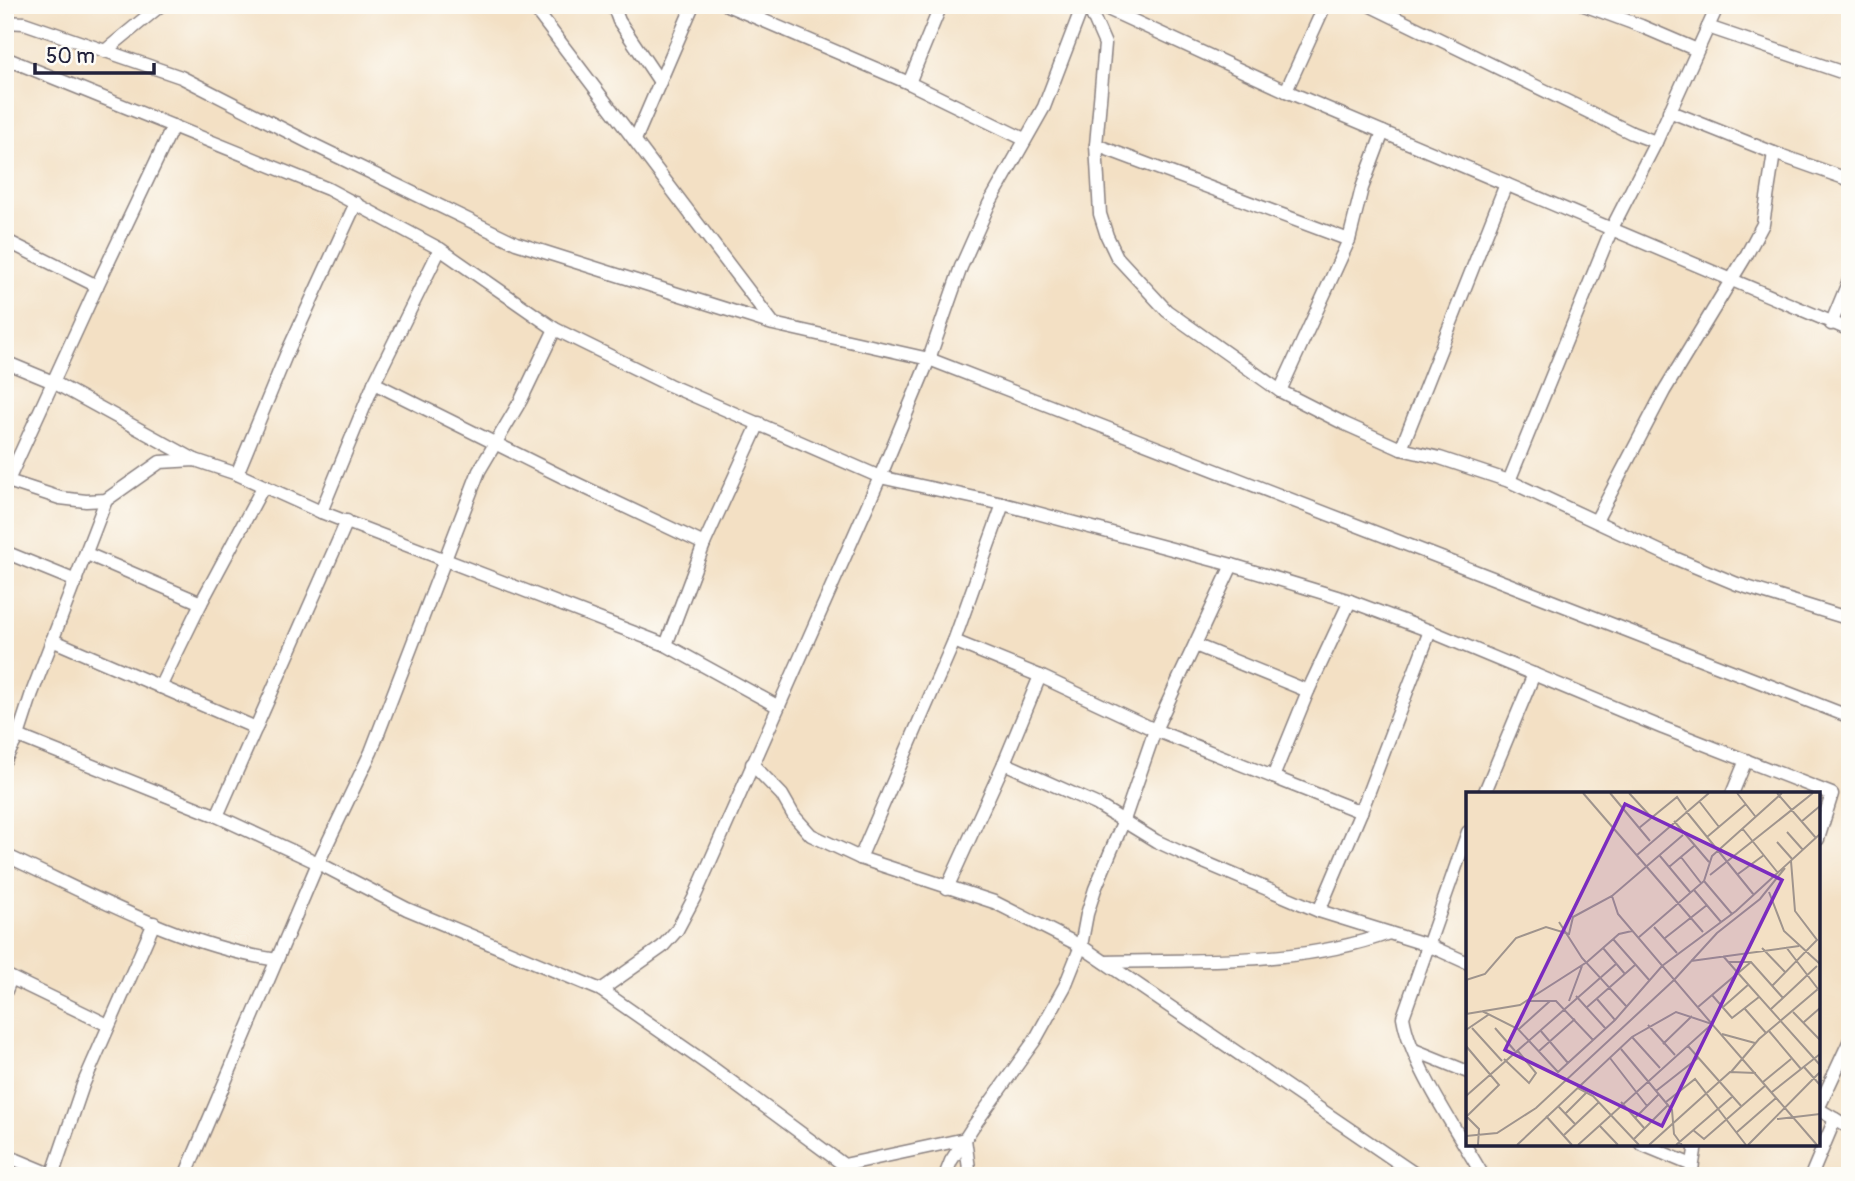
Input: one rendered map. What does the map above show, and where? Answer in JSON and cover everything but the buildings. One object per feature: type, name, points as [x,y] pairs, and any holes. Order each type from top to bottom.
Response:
[{"type":"street","points":[[105,51],[161,5]]},
{"type":"street","points":[[531,5],[773,324]]},
{"type":"street","points":[[613,5],[620,21],[660,82]]},
{"type":"street","points":[[635,140],[693,5]]},
{"type":"street","points":[[727,5],[909,83],[1024,139]]},
{"type":"street","points":[[909,83],[941,5]]},
{"type":"street","points":[[601,990],[662,947],[677,930],[694,898],[880,477],[929,359],[961,267],[989,204],[1024,139],[1045,107],[1086,5]]},
{"type":"street","points":[[1086,5],[1105,44],[1096,145],[1100,214],[1117,257],[1167,311],[1280,391],[1401,449],[1440,458],[1509,481],[1672,557],[1737,583],[1850,619]]},
{"type":"street","points":[[1099,5],[1383,132],[1850,330]]},
{"type":"street","points":[[1286,90],[1325,5]]},
{"type":"street","points":[[1369,5],[1632,133],[1656,142]]},
{"type":"street","points":[[1584,5],[1697,50]]},
{"type":"street","points":[[1509,481],[1612,228],[1656,142],[1718,5]]},
{"type":"street","points":[[5,22],[24,23],[181,77],[516,243],[773,324],[929,359],[1850,717]]},
{"type":"street","points":[[1708,27],[1850,75]]},
{"type":"street","points":[[5,58],[328,189],[440,249],[555,329],[669,385],[880,477],[1003,504],[1232,565],[1350,601],[1430,631],[1663,728],[1832,794],[1820,833]]},
{"type":"street","points":[[1669,111],[1850,180]]},
{"type":"street","points":[[173,126],[6,483],[61,498],[106,500],[160,462],[195,460]]},
{"type":"street","points":[[1280,391],[1349,240],[1362,188],[1383,132]]},
{"type":"street","points":[[1096,145],[1349,240]]},
{"type":"street","points":[[1596,521],[1664,391],[1763,224],[1774,153]]},
{"type":"street","points":[[1401,449],[1506,184]]},
{"type":"street","points":[[237,474],[286,355],[356,203]]},
{"type":"street","points":[[5,240],[97,286]]},
{"type":"street","points":[[321,512],[374,383],[440,249]]},
{"type":"street","points":[[1831,324],[1850,278]]},
{"type":"street","points":[[186,1176],[318,863],[371,752],[473,483],[521,400],[555,329]]},
{"type":"street","points":[[5,362],[53,382],[195,460],[237,474],[321,512],[666,645],[777,706]]},
{"type":"street","points":[[374,383],[704,544]]},
{"type":"street","points":[[666,645],[704,544],[759,423]]},
{"type":"street","points":[[160,687],[263,487]]},
{"type":"street","points":[[5,760],[18,736],[106,500]]},
{"type":"street","points":[[860,858],[954,641],[1003,504]]},
{"type":"street","points":[[217,817],[346,521]]},
{"type":"street","points":[[5,552],[76,581]]},
{"type":"street","points":[[87,554],[201,603]]},
{"type":"street","points":[[945,1176],[965,1139],[1035,1040],[1065,986],[1081,946],[1087,914],[1096,888],[1124,820],[1155,730],[1232,565]]},
{"type":"street","points":[[1273,777],[1308,691],[1350,601]]},
{"type":"street","points":[[1319,911],[1361,812],[1430,631]]},
{"type":"street","points":[[52,640],[256,728]]},
{"type":"street","points":[[954,641],[1040,676],[1155,730],[1361,812]]},
{"type":"street","points":[[1195,645],[1308,691]]},
{"type":"street","points":[[1485,792],[1534,674]]},
{"type":"street","points":[[947,888],[1040,676]]},
{"type":"street","points":[[18,736],[217,817],[318,863],[407,909],[601,990],[706,1063],[844,1165],[965,1139]]},
{"type":"street","points":[[1733,792],[1746,760]]},
{"type":"street","points":[[1004,763],[1096,804],[1156,841],[1180,852],[1319,911],[1428,945],[1466,962]]},
{"type":"street","points":[[752,764],[782,795],[793,817],[811,835],[860,858],[994,902],[1081,946],[1418,1176]]},
{"type":"street","points":[[1464,853],[1403,1017],[1405,1030],[1429,1082],[1483,1176]]},
{"type":"street","points":[[5,855],[154,923],[226,950],[277,960]]},
{"type":"street","points":[[5,1154],[52,1175],[83,1085],[154,923]]},
{"type":"street","points":[[1104,962],[1266,958],[1346,947],[1389,933]]},
{"type":"street","points":[[5,993],[8,976],[108,1025]]},
{"type":"street","points":[[1820,1105],[1850,1040]]},
{"type":"street","points":[[1414,1050],[1466,1071]]},
{"type":"street","points":[[1820,1110],[1850,1128]]},
{"type":"street","points":[[1811,1176],[1835,1119]]},
{"type":"street","points":[[965,1139],[970,1176]]},
{"type":"street","points":[[1645,1146],[1691,1171],[1696,1146]]}]
